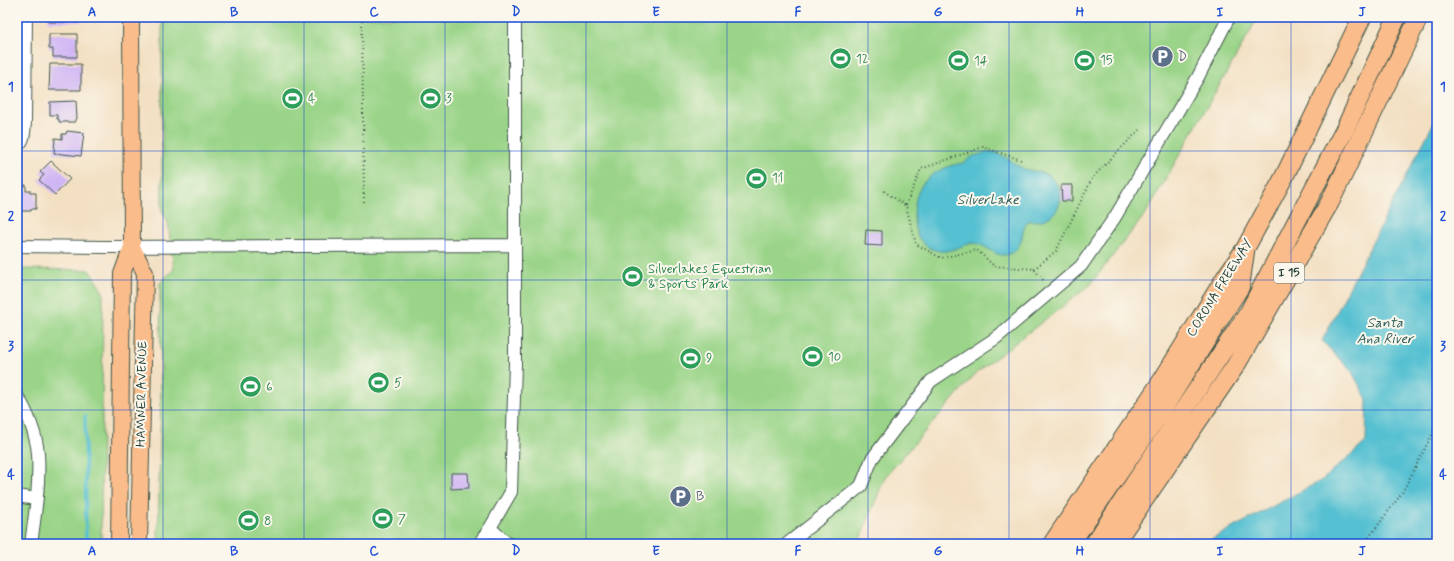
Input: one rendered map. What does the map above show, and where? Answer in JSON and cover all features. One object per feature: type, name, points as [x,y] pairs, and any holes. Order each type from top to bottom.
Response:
[{"type":"highway","name":"CORONA FREEWAY","points":[[1052,544],[1163,379],[1226,275],[1245,249],[1284,177],[1362,17]]},
{"type":"highway","points":[[1094,544],[1249,312],[1345,129],[1397,17]]},
{"type":"highway","name":"I 15","points":[[1114,544],[1236,365],[1330,202],[1419,17]]},
{"type":"highway","points":[[1070,544],[1162,410],[1240,287],[1245,249]]},
{"type":"main road","name":"HAMNER AVENUE","points":[[119,544],[122,274],[132,247],[131,17]]},
{"type":"main road","name":"HAMNER AVENUE","points":[[132,247],[145,273],[139,544]]},
{"type":"street","points":[[19,145],[24,134],[25,122],[26,17]]},
{"type":"street","points":[[479,544],[511,492],[515,364],[515,17]]},
{"type":"street","points":[[787,544],[861,486],[872,459],[931,381],[996,338],[1081,266],[1115,217],[1198,78],[1229,17]]},
{"type":"street","points":[[17,246],[132,247],[515,245]]},
{"type":"street","points":[[17,396],[24,406],[38,453],[36,499],[31,544]]},
{"type":"street","points":[[17,496],[36,499]]},
{"type":"street","points":[[490,528],[508,544]]},
{"type":"path","points":[[362,17],[364,204]]},
{"type":"path","points":[[1021,160],[983,147],[921,169],[906,206],[916,244],[942,258],[977,250],[994,266],[1034,269],[1056,251],[1093,177],[1140,129]]},
{"type":"path","points":[[884,191],[906,206]]},
{"type":"path","points":[[1034,269],[1052,290]]},
{"type":"path","points":[[1364,544],[1402,493],[1437,425]]},
{"type":"green space","name":"Silverlakes Equestrian & Sports Park","points":[[162,17],[1257,17],[1250,32],[1146,213],[1090,285],[976,373],[885,477],[858,544],[158,544],[161,392],[160,283],[174,269],[168,222],[162,211]]},
{"type":"green space","points":[[17,269],[89,270],[103,292],[101,544],[17,544]]},
{"type":"water","name":"Santa Ana River","points":[[1437,116],[1437,544],[1186,544],[1208,541],[1322,480],[1366,442],[1367,399],[1352,372],[1322,341]]},
{"type":"water","name":"SilverLake","points":[[987,152],[997,153],[1023,169],[1045,174],[1055,181],[1060,194],[1060,200],[1055,212],[1050,217],[1043,220],[1028,221],[1024,228],[1020,244],[1009,254],[1000,255],[983,246],[973,243],[943,251],[928,247],[919,239],[917,235],[914,219],[916,199],[922,185],[933,174]]},
{"type":"building","points":[[48,17],[81,17],[81,22],[48,22]]},
{"type":"building","points":[[49,34],[77,34],[77,57],[53,57],[53,49],[49,49]]},
{"type":"building","points":[[50,64],[81,64],[81,90],[49,90]]},
{"type":"building","points":[[76,101],[77,119],[75,119],[75,122],[59,122],[57,115],[50,115],[50,102]]},
{"type":"building","points":[[67,131],[84,133],[81,156],[54,153],[55,138],[62,139],[62,134],[66,134]]},
{"type":"building","points":[[51,161],[70,179],[55,195],[39,180],[44,175],[40,172]]},
{"type":"building","points":[[18,185],[26,185],[26,191],[36,193],[36,209],[31,209],[31,211],[17,211]]},
{"type":"building","points":[[1061,185],[1072,185],[1072,201],[1062,201]]},
{"type":"building","points":[[866,230],[882,231],[882,246],[865,245]]},
{"type":"building","points":[[451,473],[468,473],[469,488],[451,489]]},
{"type":"waterway","points":[[85,416],[86,544]]},
{"type":"place","name":"D","points":[[1162,57]]},
{"type":"place","name":"12","points":[[841,59]]},
{"type":"place","name":"15","points":[[1084,60]]},
{"type":"place","name":"14","points":[[959,61]]},
{"type":"place","name":"3","points":[[430,98]]},
{"type":"place","name":"4","points":[[292,99]]},
{"type":"place","name":"11","points":[[756,178]]},
{"type":"place","name":"Silverlakes Equestrian & Sports Park","points":[[632,276]]},
{"type":"place","name":"10","points":[[812,357]]},
{"type":"place","name":"9","points":[[690,358]]},
{"type":"place","name":"5","points":[[378,383]]},
{"type":"place","name":"6","points":[[251,387]]},
{"type":"place","name":"B","points":[[680,496]]},
{"type":"place","name":"7","points":[[382,519]]},
{"type":"place","name":"8","points":[[248,521]]}]
